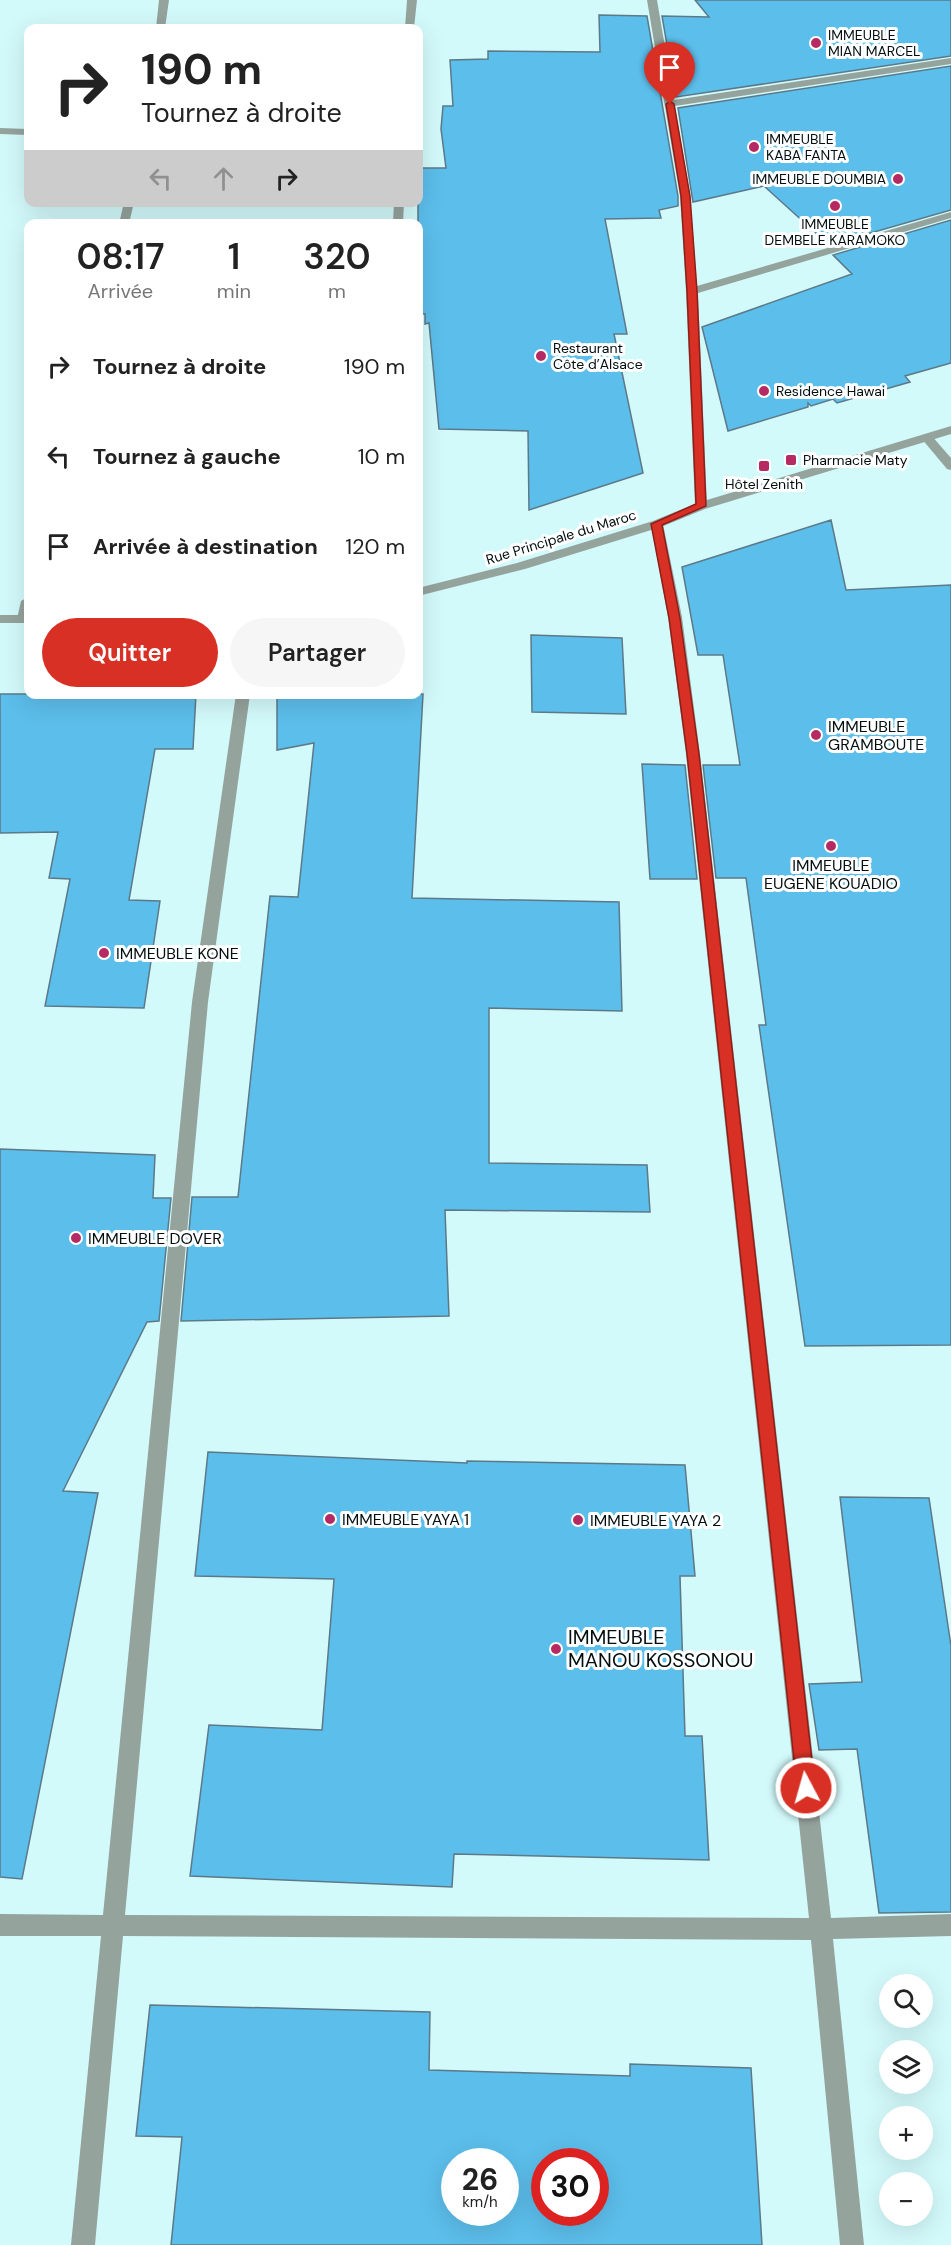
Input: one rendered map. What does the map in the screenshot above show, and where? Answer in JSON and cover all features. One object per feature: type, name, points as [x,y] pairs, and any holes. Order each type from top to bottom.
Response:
[{"type":"street","points":[[161,24],[164,0]]},
{"type":"street","points":[[410,24],[412,0]]},
{"type":"street","points":[[652,0],[685,196],[692,291],[701,506]]},
{"type":"street","points":[[670,104],[951,61]]},
{"type":"street","points":[[0,131],[24,132]]},
{"type":"street","points":[[692,291],[951,215]]},
{"type":"street","name":"Rue Principale du Maroc","points":[[423,591],[520,566],[657,524],[701,506],[951,430]]},
{"type":"street","points":[[927,438],[951,466]]},
{"type":"street","points":[[657,524],[675,618],[693,754],[821,1929],[852,2245]]},
{"type":"street","points":[[0,619],[24,619]]},
{"type":"street","points":[[83,2245],[200,1002],[242,699]]},
{"type":"street","points":[[0,1925],[821,1929],[951,1925]]},
{"type":"building","points":[[695,0],[951,0],[951,56],[676,97],[662,16],[709,17]]},
{"type":"building","points":[[599,15],[647,16],[678,196],[678,206],[659,210],[661,218],[605,219],[627,334],[614,334],[643,473],[529,510],[528,431],[439,429],[429,323],[425,324],[425,314],[423,314],[423,219],[418,219],[418,207],[423,207],[423,168],[446,168],[441,129],[443,106],[453,106],[450,60],[488,59],[488,51],[600,52]]},
{"type":"building","points":[[951,66],[951,210],[829,245],[764,186],[693,202],[678,108]]},
{"type":"building","points":[[951,220],[951,363],[905,376],[910,382],[837,403],[833,399],[811,406],[808,403],[808,407],[728,431],[702,327],[852,274],[833,255]]},
{"type":"building","points":[[831,520],[846,590],[951,585],[951,1345],[805,1346],[759,1025],[766,1025],[746,878],[716,878],[703,765],[740,765],[723,655],[698,655],[682,567]]},
{"type":"building","points":[[531,635],[622,638],[626,714],[532,712]]},
{"type":"building","points":[[0,694],[24,694],[24,699],[196,699],[193,749],[155,749],[129,900],[160,901],[144,1008],[45,1006],[70,879],[49,878],[58,832],[0,833]]},
{"type":"building","points":[[277,699],[423,699],[412,898],[619,902],[622,1011],[489,1008],[489,1163],[647,1165],[650,1212],[445,1210],[449,1316],[181,1321],[192,1197],[238,1197],[270,896],[298,897],[314,743],[277,750]]},
{"type":"building","points":[[642,764],[685,765],[697,879],[650,879]]},
{"type":"building","points":[[0,1149],[155,1155],[153,1198],[171,1198],[159,1321],[147,1322],[63,1491],[98,1493],[22,1879],[0,1877]]},
{"type":"building","points":[[208,1452],[467,1463],[467,1461],[685,1465],[695,1576],[680,1576],[685,1736],[702,1736],[709,1860],[454,1854],[452,1887],[190,1876],[209,1725],[322,1730],[334,1579],[195,1576]]},
{"type":"building","points":[[840,1497],[929,1498],[951,1646],[951,1912],[879,1913],[857,1749],[819,1750],[809,1684],[862,1682]]},
{"type":"building","points":[[150,2005],[430,2012],[429,2070],[630,2076],[630,2064],[751,2068],[762,2245],[171,2245],[182,2137],[136,2136]]},
{"type":"place","name":"IMMEUBLE MIAN MARCEL","points":[[816,43]]},
{"type":"place","name":"IMMEUBLE KABA FANTA","points":[[754,147]]},
{"type":"place","name":"IMMEUBLE DOUMBIA","points":[[898,179]]},
{"type":"place","name":"IMMEUBLE DEMBELE KARAMOKO","points":[[835,206]]},
{"type":"place","name":"Restaurant Côte d’Alsace","points":[[541,356]]},
{"type":"place","name":"Residence Hawai","points":[[764,391]]},
{"type":"place","name":"Pharmacie Maty","points":[[791,460]]},
{"type":"place","name":"Hôtel Zenith","points":[[764,466]]},
{"type":"place","name":"IMMEUBLE GRAMBOUTE","points":[[816,735]]},
{"type":"place","name":"IMMEUBLE EUGENE KOUADIO","points":[[831,846]]},
{"type":"place","name":"IMMEUBLE KONE","points":[[104,953]]},
{"type":"place","name":"IMMEUBLE DOVER","points":[[76,1238]]},
{"type":"place","name":"IMMEUBLE YAYA 1","points":[[330,1519]]},
{"type":"place","name":"IMMEUBLE YAYA 2","points":[[578,1520]]},
{"type":"place","name":"IMMEUBLE MANOU KOSSONOU","points":[[556,1649]]},
{"type":"route","points":[[670,104],[685,196],[692,291],[701,506],[657,524],[675,618],[693,754],[806,1788]]}]
